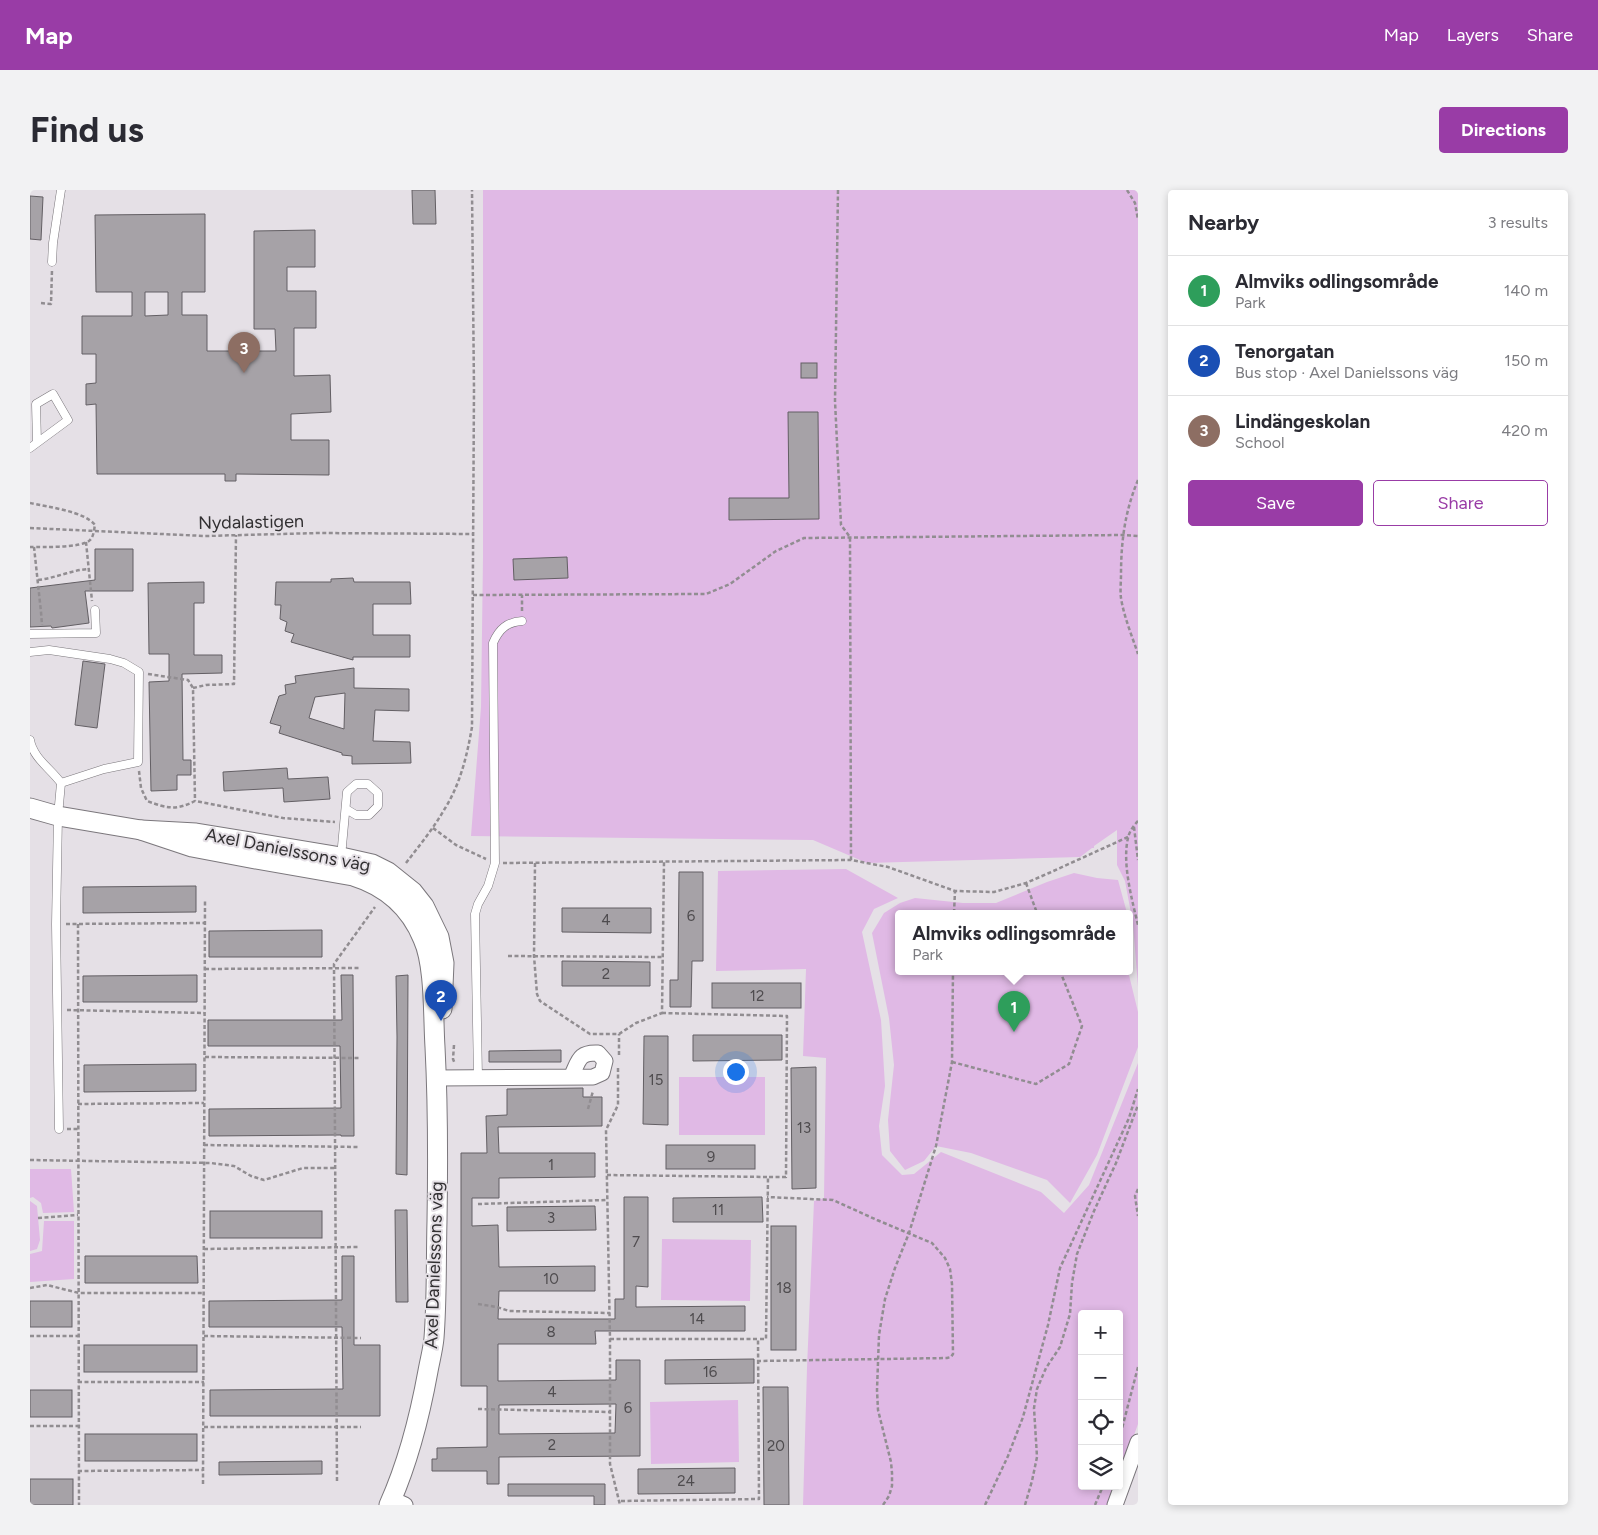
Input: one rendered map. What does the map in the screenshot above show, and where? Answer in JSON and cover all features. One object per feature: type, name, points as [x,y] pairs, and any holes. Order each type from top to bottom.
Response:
[{"type":"street","name":"Axel Danielssons väg","points":[[30,808],[58,816],[141,830],[192,847],[340,865],[396,899],[406,910],[424,940],[431,978],[436,1078],[437,1193],[434,1340],[426,1388],[395,1503]]},
{"type":"street","name":"Axel Danielssons väg","points":[[30,816],[58,816]]},
{"type":"street","points":[[436,1078],[478,1072],[571,1077],[593,1077],[602,1073],[605,1062],[598,1053],[586,1052],[582,1055],[571,1077]]},
{"type":"street","points":[[1114,1505],[1138,1442]]},
{"type":"lane","points":[[52,262],[61,190]]},
{"type":"lane","points":[[30,448],[68,420],[53,394],[36,404],[37,442]]},
{"type":"lane","points":[[30,634],[96,634],[95,610]]},
{"type":"lane","points":[[478,1072],[475,914],[488,886],[495,863],[494,643],[496,636],[508,623],[522,621]]},
{"type":"lane","points":[[30,652],[49,650],[110,659],[124,663],[139,672],[138,762],[104,769],[62,783]]},
{"type":"lane","points":[[30,740],[37,757],[62,783],[58,816],[56,924],[59,1129]]},
{"type":"lane","points":[[340,865],[347,792],[356,784],[368,784],[378,793],[378,806],[369,814],[356,815],[346,809]]},
{"type":"path","points":[[838,190],[835,401],[841,525],[850,537],[851,860]]},
{"type":"path","points":[[1127,190],[1134,203],[1138,220]]},
{"type":"path","points":[[406,863],[433,828],[448,804],[459,779],[472,727],[473,191]]},
{"type":"path","points":[[40,303],[51,304],[52,262]]},
{"type":"path","points":[[1138,480],[1130,501],[1122,535],[1121,597],[1138,654]]},
{"type":"path","points":[[30,503],[75,514],[91,520],[95,524],[90,540],[82,544],[30,547]]},
{"type":"path","name":"Nydalastigen","points":[[30,528],[205,536],[319,533],[473,534]]},
{"type":"path","points":[[193,688],[206,685],[234,684],[236,535]]},
{"type":"path","points":[[473,595],[706,594],[730,584],[776,551],[804,538],[1138,536]]},
{"type":"path","points":[[86,542],[95,610]]},
{"type":"path","points":[[34,547],[42,612],[42,634]]},
{"type":"path","points":[[38,580],[89,569]]},
{"type":"path","points":[[522,594],[522,621]]},
{"type":"path","points":[[139,672],[188,680],[193,688],[195,801]]},
{"type":"path","points":[[138,762],[141,788],[147,801],[167,808],[183,807],[195,801],[283,818],[344,822]]},
{"type":"path","points":[[1138,821],[1128,837],[1127,861],[1133,905],[1138,925]]},
{"type":"path","points":[[1134,825],[1138,860]]},
{"type":"path","points":[[433,828],[456,845],[495,863],[851,860],[888,867],[955,891],[994,892],[1026,883],[1128,837]]},
{"type":"path","points":[[662,1013],[664,862]]},
{"type":"path","points":[[535,863],[534,956],[537,994],[540,1001],[590,1034],[619,1034],[636,1023],[662,1013],[787,1016],[786,1177],[607,1175]]},
{"type":"path","points":[[1026,883],[1037,910]]},
{"type":"path","points":[[954,910],[955,891]]},
{"type":"path","points":[[203,1484],[205,899]]},
{"type":"path","points":[[337,1481],[334,964],[375,906]]},
{"type":"path","points":[[56,924],[205,923]]},
{"type":"path","points":[[78,924],[78,1505]]},
{"type":"path","points":[[508,956],[662,957]]},
{"type":"path","points":[[205,969],[360,968]]},
{"type":"path","points":[[883,1505],[889,1496],[892,1486],[892,1473],[878,1410],[879,1335],[885,1299],[909,1233],[936,1146],[952,1062],[953,975]]},
{"type":"path","points":[[952,1062],[1036,1084],[1069,1064],[1082,1026],[1062,975]]},
{"type":"path","points":[[58,1010],[205,1013]]},
{"type":"path","points":[[619,1034],[618,1105],[606,1130],[610,1312],[610,1464],[620,1505]]},
{"type":"path","points":[[454,1045],[453,1059],[456,1066],[478,1072]]},
{"type":"path","points":[[205,1057],[360,1058]]},
{"type":"path","points":[[588,1109],[592,1094],[593,1077]]},
{"type":"path","points":[[985,1505],[1008,1456],[1023,1417],[1048,1325],[1060,1268],[1129,1118],[1138,1089]]},
{"type":"path","points":[[78,1104],[204,1103]]},
{"type":"path","points":[[1024,1505],[1037,1457],[1034,1408],[1037,1389],[1046,1368],[1060,1347],[1070,1314],[1072,1283],[1077,1254],[1138,1105]]},
{"type":"path","points":[[204,1145],[360,1147]]},
{"type":"path","points":[[30,1160],[204,1163],[234,1166],[251,1176],[264,1180],[303,1168],[335,1168]]},
{"type":"path","points":[[610,1338],[766,1339],[768,1177]]},
{"type":"path","points":[[1138,1189],[1135,1196],[1138,1216]]},
{"type":"path","points":[[757,1361],[947,1358],[953,1354],[950,1269],[945,1258],[932,1243],[833,1200],[767,1197]]},
{"type":"path","points":[[478,1204],[607,1200]]},
{"type":"path","points":[[38,1218],[78,1216]]},
{"type":"path","points":[[204,1249],[360,1247]]},
{"type":"path","points":[[30,1288],[47,1285],[78,1293],[204,1293]]},
{"type":"path","points":[[478,1304],[509,1311],[610,1312]]},
{"type":"path","points":[[30,1336],[78,1336]]},
{"type":"path","points":[[204,1336],[361,1338]]},
{"type":"path","points":[[620,1501],[759,1499],[758,1339]]},
{"type":"path","points":[[1123,1425],[1138,1367]]},
{"type":"path","points":[[78,1382],[204,1382]]},
{"type":"path","points":[[478,1409],[609,1412]]},
{"type":"path","points":[[30,1426],[78,1426]]},
{"type":"path","points":[[204,1427],[361,1427]]},
{"type":"path","points":[[78,1471],[204,1470]]},
{"type":"path","points":[[1095,1505],[1101,1490]]},
{"type":"path","points":[[748,1500],[748,1505]]},
{"type":"shaded area","points":[[483,190],[1138,190],[1138,987],[1133,910],[1130,910],[1125,881],[1117,865],[1117,830],[1080,857],[867,863],[813,840],[471,836],[481,707]]},
{"type":"shaded area","points":[[846,869],[898,898],[874,909],[862,932],[881,1020],[885,1086],[879,1126],[882,1155],[902,1175],[914,1174],[941,1152],[1041,1192],[1064,1213],[1089,1185],[1138,1063],[1138,1424],[1123,1466],[1123,1310],[1078,1310],[1078,1490],[1115,1490],[1109,1505],[803,1505],[814,1201],[824,1198],[826,1058],[803,1056],[806,969],[716,971],[718,871]]},
{"type":"shaded area","points":[[1074,873],[1118,880],[1126,910],[895,910],[895,975],[1129,975],[1138,1012],[1138,1047],[1097,1155],[1070,1203],[1047,1180],[971,1153],[936,1146],[924,1161],[905,1170],[890,1151],[888,1120],[894,1065],[889,1018],[872,933],[884,913],[900,903],[915,898],[963,903],[996,903]]},
{"type":"shaded area","points":[[679,1077],[765,1077],[765,1135],[679,1135]]},
{"type":"shaded area","points":[[30,1169],[71,1169],[74,1212],[43,1213],[41,1203],[33,1197],[30,1198]]},
{"type":"shaded area","points":[[30,1201],[37,1206],[40,1240],[37,1249],[30,1251]]},
{"type":"shaded area","points":[[44,1221],[74,1221],[74,1279],[30,1282],[30,1254],[42,1251]]},
{"type":"shaded area","points":[[662,1239],[751,1240],[750,1301],[661,1300]]},
{"type":"shaded area","points":[[738,1400],[739,1462],[651,1464],[650,1402]]},
{"type":"building","points":[[412,190],[435,190],[436,224],[413,224]]},
{"type":"building","points":[[30,196],[43,197],[41,240],[30,239]]},
{"type":"building","points":[[205,214],[205,292],[182,292],[182,315],[207,315],[207,351],[276,351],[275,329],[254,329],[254,231],[315,230],[315,267],[287,267],[287,291],[316,291],[316,328],[294,328],[294,376],[330,375],[331,412],[291,414],[291,440],[329,440],[329,475],[236,474],[236,481],[225,481],[225,474],[97,474],[96,404],[86,405],[86,384],[96,383],[96,354],[82,354],[82,316],[132,316],[132,292],[96,292],[95,215]],"holes":[[[145,292],[168,292],[168,315],[145,316]]]},
{"type":"building","points":[[801,363],[817,363],[817,378],[801,378]]},
{"type":"building","points":[[788,412],[818,412],[819,519],[729,520],[729,498],[789,498]]},
{"type":"building","points":[[95,549],[133,549],[133,591],[85,591],[89,623],[52,628],[51,626],[30,627],[30,588],[95,580]]},
{"type":"building","points":[[567,557],[568,578],[514,580],[513,559]]},
{"type":"building","points":[[353,578],[354,582],[410,582],[411,604],[373,604],[373,635],[410,635],[410,657],[353,657],[353,660],[291,642],[294,634],[285,631],[287,622],[280,619],[281,605],[275,605],[276,582],[331,582],[331,579]]},
{"type":"building","points":[[204,582],[204,603],[194,603],[194,655],[222,655],[222,673],[182,674],[183,760],[191,760],[191,775],[177,775],[177,790],[151,791],[149,682],[169,681],[169,654],[149,654],[148,583]]},
{"type":"building","points":[[83,661],[105,664],[97,728],[75,725]]},
{"type":"building","points":[[354,668],[354,688],[409,689],[409,711],[375,710],[373,741],[410,742],[411,763],[352,764],[352,756],[342,755],[342,753],[279,733],[281,726],[270,723],[279,696],[286,694],[285,685],[296,683],[295,676]],"holes":[[[345,693],[344,729],[309,718],[315,697]]]},
{"type":"building","points":[[287,768],[288,779],[328,777],[330,799],[284,802],[283,788],[224,791],[223,772]]},
{"type":"building","points":[[679,872],[703,872],[703,961],[692,961],[691,1007],[670,1007],[670,980],[678,980]]},
{"type":"building","points":[[196,886],[196,912],[83,913],[83,887]]},
{"type":"building","points":[[562,908],[651,908],[651,933],[562,932]]},
{"type":"building","points":[[322,930],[322,957],[209,957],[209,931]]},
{"type":"building","points":[[562,961],[650,962],[650,986],[562,986]]},
{"type":"building","points":[[197,975],[197,1002],[83,1002],[83,976]]},
{"type":"building","points":[[341,975],[353,975],[354,1136],[209,1136],[209,1109],[341,1108],[340,1046],[208,1046],[208,1020],[342,1020]]},
{"type":"building","points":[[408,975],[407,1175],[396,1174],[396,976]]},
{"type":"building","points":[[712,983],[801,983],[801,1008],[712,1008]]},
{"type":"building","points":[[693,1035],[782,1035],[782,1060],[693,1061]]},
{"type":"building","points":[[644,1036],[668,1036],[668,1125],[643,1124]]},
{"type":"building","points":[[561,1050],[561,1062],[489,1062],[489,1051]]},
{"type":"building","points":[[196,1064],[196,1091],[84,1092],[84,1065]]},
{"type":"building","points":[[816,1067],[816,1188],[792,1189],[791,1068]]},
{"type":"building","points":[[583,1088],[583,1097],[602,1097],[602,1126],[498,1127],[499,1153],[595,1153],[595,1177],[499,1178],[499,1198],[472,1198],[472,1226],[498,1225],[499,1267],[595,1266],[595,1291],[499,1291],[498,1319],[615,1319],[615,1299],[624,1299],[624,1197],[648,1197],[648,1287],[636,1286],[636,1307],[745,1306],[745,1331],[595,1331],[596,1344],[498,1344],[498,1381],[616,1380],[616,1360],[640,1360],[640,1456],[499,1457],[499,1484],[487,1484],[487,1471],[432,1471],[432,1459],[437,1459],[437,1448],[487,1447],[487,1386],[461,1386],[461,1153],[487,1153],[486,1116],[507,1115],[507,1089]],"holes":[[[616,1404],[615,1433],[499,1434],[499,1405]]]},
{"type":"building","points":[[666,1145],[755,1145],[755,1169],[666,1169]]},
{"type":"building","points":[[762,1197],[763,1222],[673,1222],[673,1198]]},
{"type":"building","points":[[595,1206],[596,1230],[507,1231],[507,1207]]},
{"type":"building","points":[[395,1210],[407,1210],[408,1302],[396,1302]]},
{"type":"building","points":[[210,1211],[322,1211],[322,1238],[210,1238]]},
{"type":"building","points":[[771,1226],[796,1226],[796,1350],[771,1350]]},
{"type":"building","points":[[85,1256],[197,1256],[198,1283],[85,1283]]},
{"type":"building","points":[[342,1256],[354,1256],[354,1345],[380,1345],[380,1416],[210,1416],[210,1390],[343,1389],[342,1327],[209,1327],[209,1301],[342,1300]]},
{"type":"building","points":[[30,1301],[72,1301],[72,1327],[30,1327]]},
{"type":"building","points":[[84,1345],[197,1345],[197,1372],[84,1372]]},
{"type":"building","points":[[754,1359],[754,1383],[665,1384],[665,1360]]},
{"type":"building","points":[[763,1387],[788,1387],[789,1505],[764,1505]]},
{"type":"building","points":[[30,1390],[72,1390],[72,1417],[30,1417]]},
{"type":"building","points":[[85,1434],[197,1434],[197,1461],[85,1461]]},
{"type":"building","points":[[322,1461],[322,1474],[219,1475],[219,1462]]},
{"type":"building","points":[[735,1468],[735,1493],[638,1494],[638,1469]]},
{"type":"building","points":[[30,1479],[73,1479],[73,1505],[30,1505]]},
{"type":"building","points":[[508,1484],[605,1484],[605,1505],[594,1505],[594,1496],[508,1496]]},
{"type":"place","name":"Lindängeskolan","points":[[244,373]]},
{"type":"place","name":"Tenorgatan","points":[[441,1021]]},
{"type":"place","name":"Almviks odlingsområde","points":[[1014,1032]]}]
